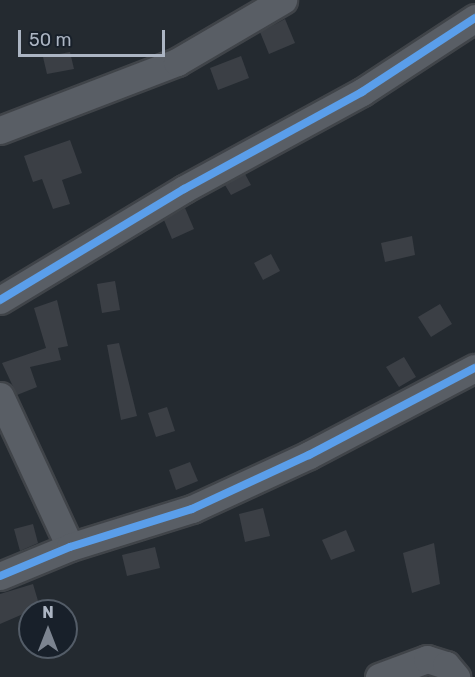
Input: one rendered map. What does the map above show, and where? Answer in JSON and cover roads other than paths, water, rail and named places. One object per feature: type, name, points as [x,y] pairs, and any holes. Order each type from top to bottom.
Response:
[{"type":"street","points":[[0,130],[177,62],[283,0]]},
{"type":"street","points":[[0,300],[184,189],[362,92],[475,18]]},
{"type":"street","points":[[0,576],[70,547],[192,509],[318,450],[475,368]]},
{"type":"street","points":[[0,396],[70,547]]},
{"type":"street","points":[[379,677],[427,659],[446,665],[456,677]]}]
